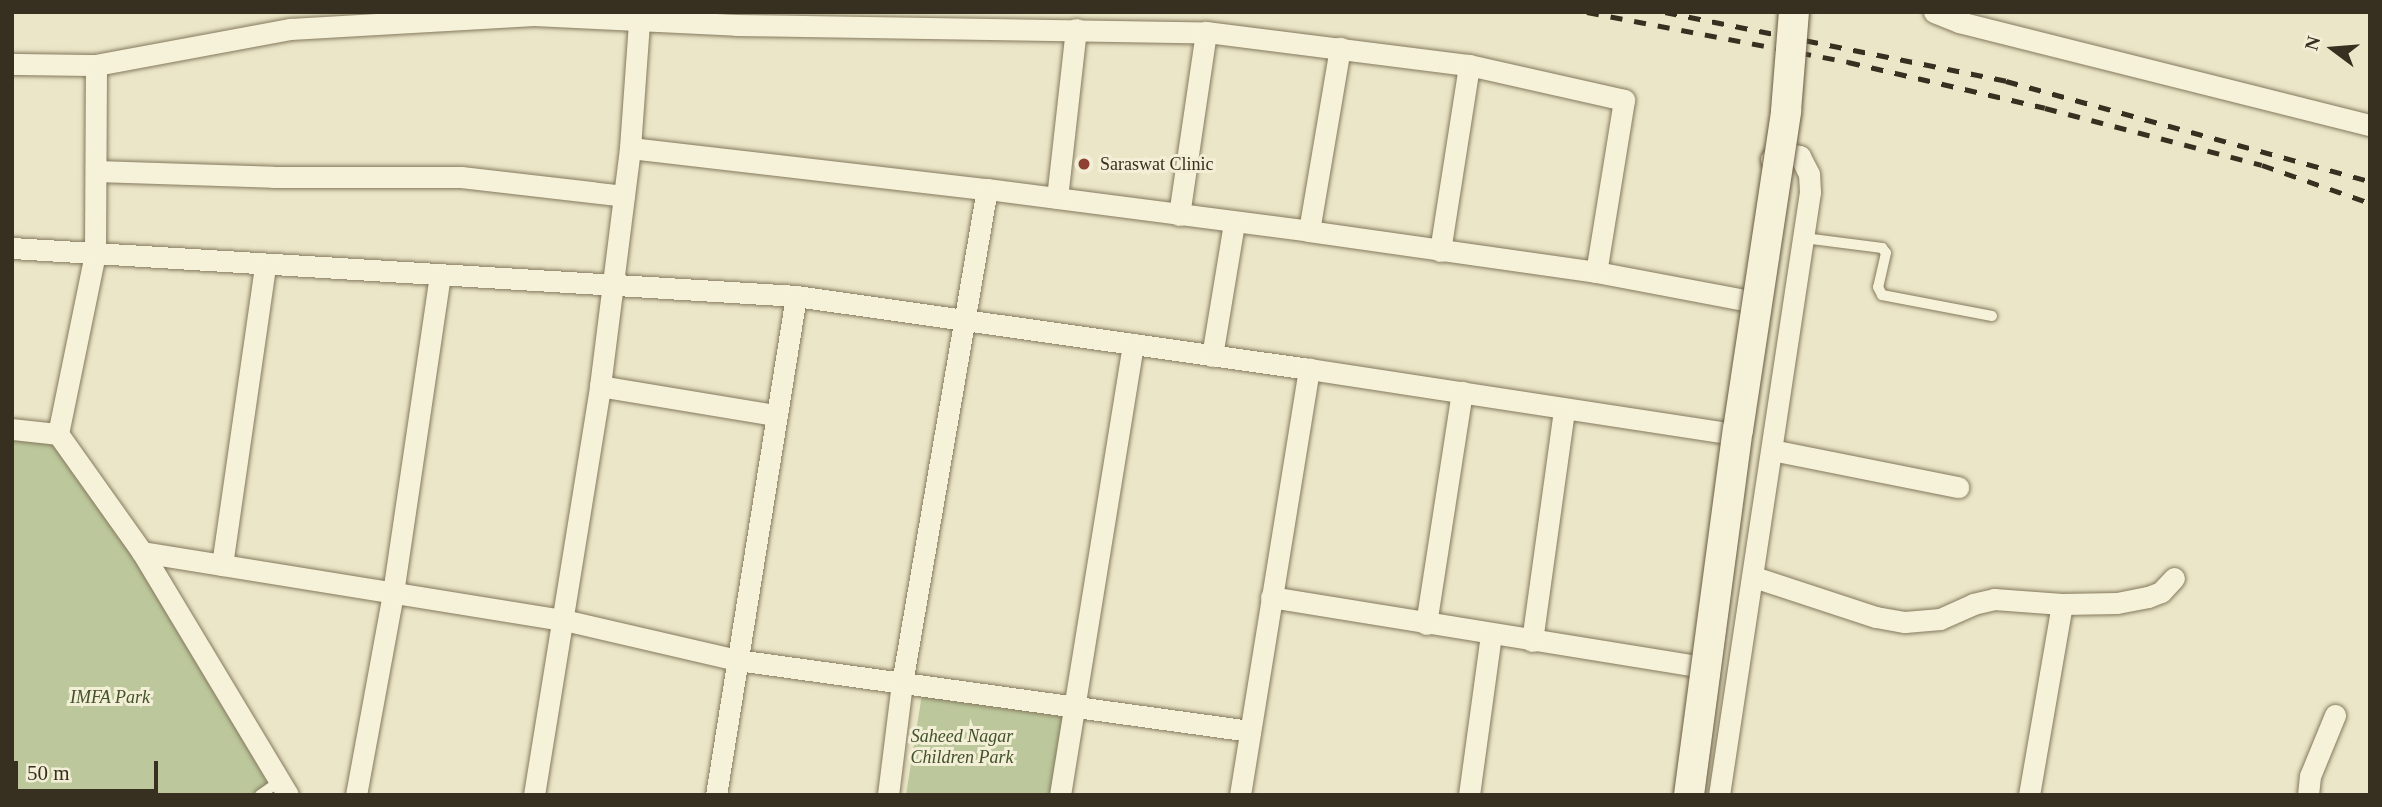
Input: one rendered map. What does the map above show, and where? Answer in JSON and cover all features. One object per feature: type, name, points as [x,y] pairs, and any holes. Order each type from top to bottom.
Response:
[{"type":"street","points":[[1689,795],[1738,430],[1786,111],[1794,12]]},
{"type":"street","points":[[1934,12],[1959,22],[2370,125]]},
{"type":"street","points":[[12,64],[96,65],[290,29],[534,15],[887,29],[1206,32],[1340,48],[1469,65],[1624,100],[1596,272]]},
{"type":"street","points":[[534,795],[600,386],[630,148],[639,21]]},
{"type":"street","points":[[1057,198],[1076,29]]},
{"type":"street","points":[[1179,215],[1206,32]]},
{"type":"street","points":[[1310,231],[1340,48]]},
{"type":"street","points":[[96,65],[95,254],[58,434],[142,552],[284,788]]},
{"type":"street","points":[[1440,251],[1469,65]]},
{"type":"street","points":[[1679,795],[1770,161],[1774,109]]},
{"type":"street","points":[[630,148],[987,189],[1310,231],[1596,272],[1749,301]]},
{"type":"street","points":[[1719,795],[1810,192],[1809,174],[1800,156],[1778,152],[1770,161]]},
{"type":"street","points":[[96,171],[273,177],[461,177],[624,196]]},
{"type":"street","points":[[888,795],[902,683],[987,189]]},
{"type":"street","points":[[1212,355],[1234,222]]},
{"type":"street","points":[[12,248],[796,296],[1309,369],[1564,410],[1729,433]]},
{"type":"street","points":[[222,565],[265,265]]},
{"type":"street","points":[[356,795],[393,593],[440,275]]},
{"type":"street","points":[[716,795],[796,296]]},
{"type":"street","points":[[1060,795],[1133,344]]},
{"type":"street","points":[[1240,795],[1309,369]]},
{"type":"street","points":[[600,386],[776,415]]},
{"type":"street","points":[[1426,624],[1462,392]]},
{"type":"street","points":[[1532,641],[1564,410]]},
{"type":"street","points":[[12,429],[58,434]]},
{"type":"street","points":[[1772,450],[1958,487]]},
{"type":"street","points":[[142,552],[564,620],[737,660],[1250,731]]},
{"type":"street","points":[[1754,577],[1876,617],[1905,622],[1940,619],[1973,604],[1994,599],[2062,604],[2117,603],[2161,592],[2174,579]]},
{"type":"street","points":[[1271,597],[1491,635],[1696,666]]},
{"type":"street","points":[[2029,795],[2062,604]]},
{"type":"street","points":[[1469,795],[1491,635]]},
{"type":"street","points":[[2308,795],[2310,776],[2335,715]]},
{"type":"lane","points":[[1804,238],[1882,248],[1886,253],[1878,288],[1882,295],[1992,316]]},
{"type":"lane","points":[[260,795],[284,788]]},
{"type":"green space","name":"IMFA Park","points":[[12,429],[58,434],[288,795],[12,795]]},
{"type":"green space","name":"Saheed Nagar Children Park","points":[[922,694],[1065,717],[1053,795],[906,795]]},
{"type":"railway","points":[[1587,12],[1848,62],[2045,108],[2262,165],[2370,203]]},
{"type":"railway","points":[[1665,12],[2006,81],[2370,181]]},
{"type":"place","name":"Saraswat Clinic","points":[[1084,164]]}]
